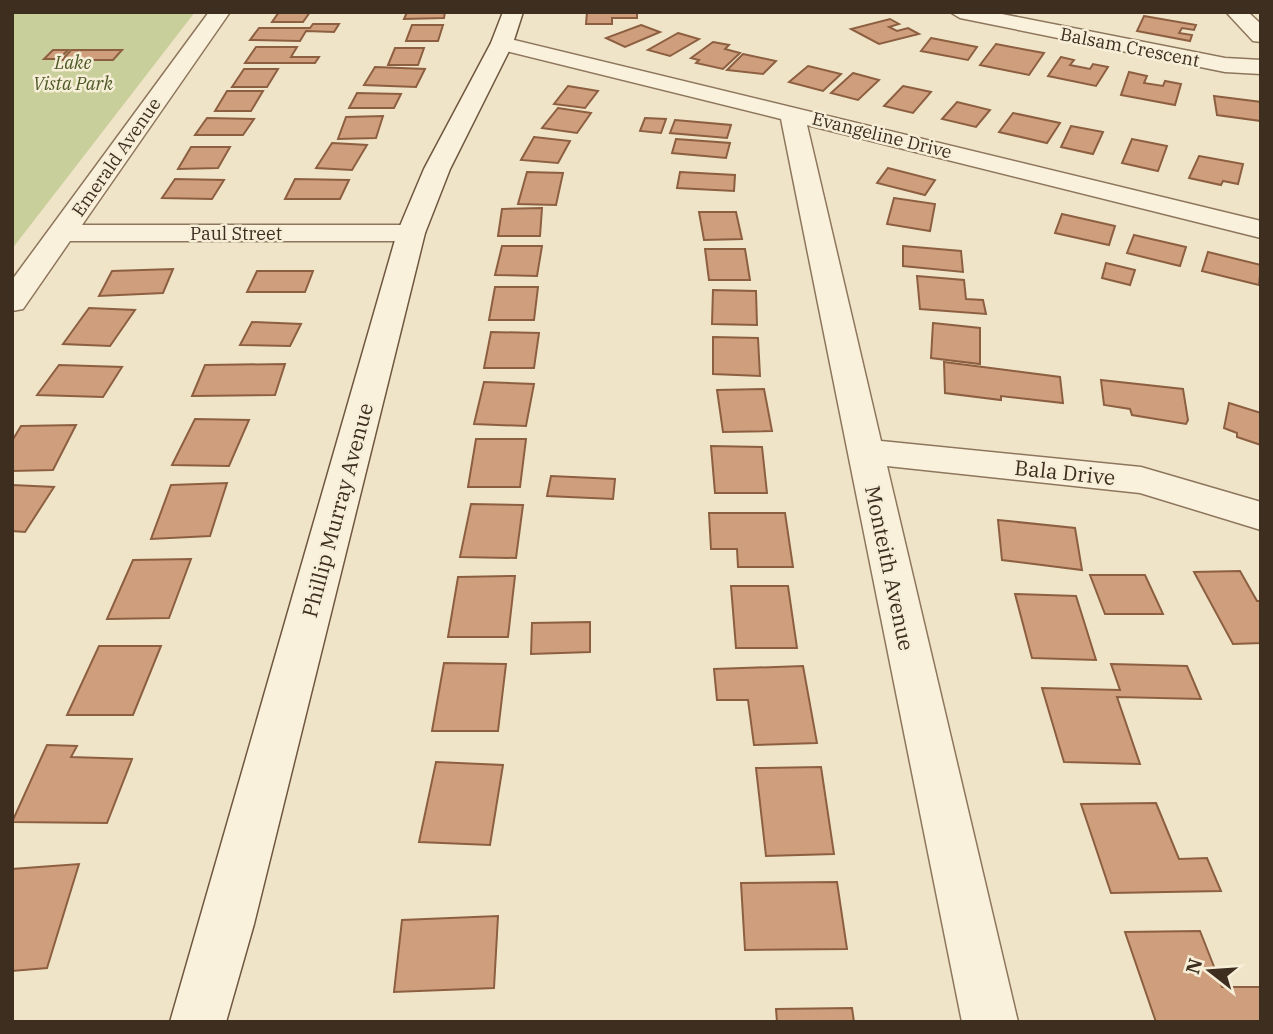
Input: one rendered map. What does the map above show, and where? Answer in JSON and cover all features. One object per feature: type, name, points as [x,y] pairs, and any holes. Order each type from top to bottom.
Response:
[{"type":"street","name":"Emerald Avenue","points":[[12,302],[220,12]]},
{"type":"street","name":"Balsam Crescent","points":[[960,12],[1225,65],[1261,67]]},
{"type":"street","points":[[1236,12],[1261,36]]},
{"type":"street","name":"Evangeline Drive","points":[[507,28],[792,113],[1261,230]]},
{"type":"street","name":"Phillip Murray Avenue","points":[[198,1022],[231,911],[411,233],[437,169],[507,28]]},
{"type":"street","name":"Monteith Avenue","points":[[792,113],[990,1022]]},
{"type":"street","name":"Paul Street","points":[[62,233],[411,233]]},
{"type":"street","name":"Bala Drive","points":[[864,450],[1141,480],[1261,516]]},
{"type":"green space","name":"Lake Vista Park","points":[[12,12],[195,12],[12,249]]},
{"type":"building","points":[[279,12],[310,12],[303,22],[272,22]]},
{"type":"building","points":[[407,12],[445,12],[444,18],[404,19]]},
{"type":"building","points":[[587,12],[640,13],[637,13],[637,18],[612,18],[612,24],[586,24]]},
{"type":"building","points":[[1144,16],[1196,25],[1194,30],[1182,28],[1179,33],[1192,35],[1190,41],[1137,31]]},
{"type":"building","points":[[890,19],[899,24],[889,27],[897,31],[908,28],[919,34],[879,44],[851,29]]},
{"type":"building","points":[[313,24],[339,24],[334,32],[306,31],[300,41],[250,40],[259,28],[310,28]]},
{"type":"building","points":[[412,25],[443,25],[438,41],[406,41]]},
{"type":"building","points":[[641,25],[660,32],[625,47],[606,38]]},
{"type":"building","points":[[678,33],[699,39],[670,56],[648,50]]},
{"type":"building","points":[[931,38],[977,47],[968,60],[921,51]]},
{"type":"building","points":[[713,42],[729,45],[725,49],[740,53],[723,69],[696,63],[699,60],[691,58]]},
{"type":"building","points":[[996,44],[1044,53],[1029,75],[980,65]]},
{"type":"building","points":[[256,47],[297,47],[291,57],[319,57],[315,63],[245,63]]},
{"type":"building","points":[[395,48],[424,48],[418,65],[388,65]]},
{"type":"building","points":[[53,50],[68,50],[59,59],[44,59]]},
{"type":"building","points":[[71,50],[122,50],[113,60],[62,60]]},
{"type":"building","points":[[743,54],[776,61],[763,74],[727,70]]},
{"type":"building","points":[[1061,57],[1074,60],[1070,65],[1090,69],[1093,64],[1108,67],[1096,86],[1048,76]]},
{"type":"building","points":[[808,66],[841,74],[823,91],[789,82]]},
{"type":"building","points":[[375,67],[425,69],[416,87],[364,85]]},
{"type":"building","points":[[244,69],[278,69],[267,87],[232,87]]},
{"type":"building","points":[[1129,72],[1147,76],[1144,83],[1163,86],[1165,81],[1181,84],[1175,105],[1121,95]]},
{"type":"building","points":[[853,73],[879,80],[858,100],[831,93]]},
{"type":"building","points":[[568,86],[598,91],[585,108],[554,104]]},
{"type":"building","points":[[903,86],[931,92],[913,113],[884,106]]},
{"type":"building","points":[[227,91],[263,91],[251,111],[215,111]]},
{"type":"building","points":[[357,93],[401,94],[394,108],[349,108]]},
{"type":"building","points":[[1214,96],[1261,102],[1261,121],[1217,115]]},
{"type":"building","points":[[957,102],[990,110],[976,127],[942,119]]},
{"type":"building","points":[[558,108],[591,113],[577,133],[542,128]]},
{"type":"building","points":[[1013,113],[1060,123],[1047,143],[999,132]]},
{"type":"building","points":[[383,116],[376,138],[338,139],[346,117]]},
{"type":"building","points":[[207,118],[254,119],[243,135],[195,135]]},
{"type":"building","points":[[645,118],[666,119],[661,133],[640,131]]},
{"type":"building","points":[[675,120],[731,125],[727,138],[670,133]]},
{"type":"building","points":[[1071,126],[1103,132],[1093,154],[1061,147]]},
{"type":"building","points":[[534,137],[570,141],[558,163],[521,160]]},
{"type":"building","points":[[676,139],[730,143],[726,158],[672,153]]},
{"type":"building","points":[[1132,139],[1167,146],[1158,171],[1122,163]]},
{"type":"building","points":[[332,143],[367,145],[352,170],[316,168]]},
{"type":"building","points":[[191,147],[230,147],[218,168],[178,169]]},
{"type":"building","points":[[1199,156],[1243,164],[1238,184],[1223,181],[1221,185],[1189,178]]},
{"type":"building","points":[[888,168],[935,180],[925,195],[877,183]]},
{"type":"building","points":[[527,172],[563,173],[556,205],[518,204]]},
{"type":"building","points":[[680,172],[735,175],[734,191],[677,188]]},
{"type":"building","points":[[175,179],[224,180],[212,199],[162,198]]},
{"type":"building","points":[[295,179],[349,180],[340,199],[285,199]]},
{"type":"building","points":[[894,198],[935,204],[930,231],[887,224]]},
{"type":"building","points":[[542,208],[540,236],[498,236],[502,209]]},
{"type":"building","points":[[699,212],[736,212],[742,239],[704,240]]},
{"type":"building","points":[[1062,214],[1115,226],[1109,245],[1055,233]]},
{"type":"building","points":[[1134,235],[1186,247],[1180,266],[1127,253]]},
{"type":"building","points":[[502,246],[542,246],[537,276],[495,275]]},
{"type":"building","points":[[903,246],[961,251],[963,272],[903,266]]},
{"type":"building","points":[[705,249],[745,249],[750,280],[709,280]]},
{"type":"building","points":[[1208,252],[1261,265],[1259,285],[1202,271]]},
{"type":"building","points":[[1106,263],[1135,270],[1130,285],[1102,278]]},
{"type":"building","points":[[173,269],[163,293],[99,296],[112,271]]},
{"type":"building","points":[[257,271],[313,271],[305,292],[247,292]]},
{"type":"building","points":[[917,276],[964,280],[966,299],[983,300],[986,314],[920,309]]},
{"type":"building","points":[[495,287],[538,287],[534,320],[489,320]]},
{"type":"building","points":[[713,290],[756,291],[757,325],[712,324]]},
{"type":"building","points":[[89,308],[135,310],[110,346],[63,344]]},
{"type":"building","points":[[252,322],[301,324],[290,346],[240,345]]},
{"type":"building","points":[[933,323],[980,328],[980,364],[931,358]]},
{"type":"building","points":[[491,332],[539,333],[534,368],[484,368]]},
{"type":"building","points":[[713,337],[758,338],[760,376],[713,374]]},
{"type":"building","points":[[944,362],[1060,377],[1063,403],[1001,396],[1001,400],[945,393]]},
{"type":"building","points":[[285,364],[275,395],[192,396],[205,365]]},
{"type":"building","points":[[59,365],[122,367],[103,397],[37,395]]},
{"type":"building","points":[[1101,380],[1183,389],[1188,420],[1186,424],[1132,415],[1130,409],[1104,405]]},
{"type":"building","points":[[484,382],[534,384],[526,426],[474,424]]},
{"type":"building","points":[[764,389],[772,431],[723,432],[717,390]]},
{"type":"building","points":[[1229,403],[1261,413],[1261,445],[1237,437],[1237,433],[1224,428]]},
{"type":"building","points":[[195,419],[249,420],[229,466],[172,465]]},
{"type":"building","points":[[76,425],[53,470],[12,471],[12,441],[21,426]]},
{"type":"building","points":[[476,439],[526,439],[520,487],[468,487]]},
{"type":"building","points":[[711,446],[762,447],[767,493],[715,493]]},
{"type":"building","points":[[551,476],[615,479],[613,499],[547,496]]},
{"type":"building","points":[[227,483],[210,536],[151,539],[171,485]]},
{"type":"building","points":[[12,485],[54,487],[25,532],[12,531]]},
{"type":"building","points":[[471,504],[523,505],[516,558],[460,557]]},
{"type":"building","points":[[709,513],[785,513],[793,567],[738,567],[737,549],[711,549]]},
{"type":"building","points":[[998,520],[1075,528],[1082,570],[1002,560]]},
{"type":"building","points":[[191,559],[169,618],[107,619],[133,560]]},
{"type":"building","points":[[1240,571],[1257,601],[1261,601],[1261,643],[1233,644],[1194,572]]},
{"type":"building","points":[[1090,575],[1145,575],[1163,614],[1105,614]]},
{"type":"building","points":[[515,576],[508,637],[448,637],[458,577]]},
{"type":"building","points":[[731,586],[788,586],[797,648],[736,648]]},
{"type":"building","points":[[1015,594],[1076,596],[1096,660],[1032,658]]},
{"type":"building","points":[[590,622],[590,652],[531,654],[532,623]]},
{"type":"building","points":[[99,646],[161,646],[133,715],[67,715]]},
{"type":"building","points":[[444,663],[506,664],[498,731],[432,731]]},
{"type":"building","points":[[1111,664],[1187,666],[1201,699],[1117,697],[1140,764],[1064,762],[1042,688],[1120,690]]},
{"type":"building","points":[[803,666],[817,743],[754,745],[748,700],[717,700],[714,669]]},
{"type":"building","points":[[47,745],[77,746],[71,757],[132,759],[107,823],[12,822]]},
{"type":"building","points":[[436,762],[503,765],[490,845],[419,842]]},
{"type":"building","points":[[821,767],[834,854],[766,856],[756,768]]},
{"type":"building","points":[[1156,803],[1179,859],[1207,858],[1221,891],[1111,893],[1081,804]]},
{"type":"building","points":[[79,864],[47,968],[12,971],[12,869]]},
{"type":"building","points":[[837,882],[847,949],[745,950],[741,883]]},
{"type":"building","points":[[498,916],[494,988],[394,992],[402,920]]},
{"type":"building","points":[[1200,931],[1222,987],[1261,987],[1261,1022],[1156,1022],[1125,932]]},
{"type":"building","points":[[852,1008],[854,1022],[777,1022],[776,1009]]}]
